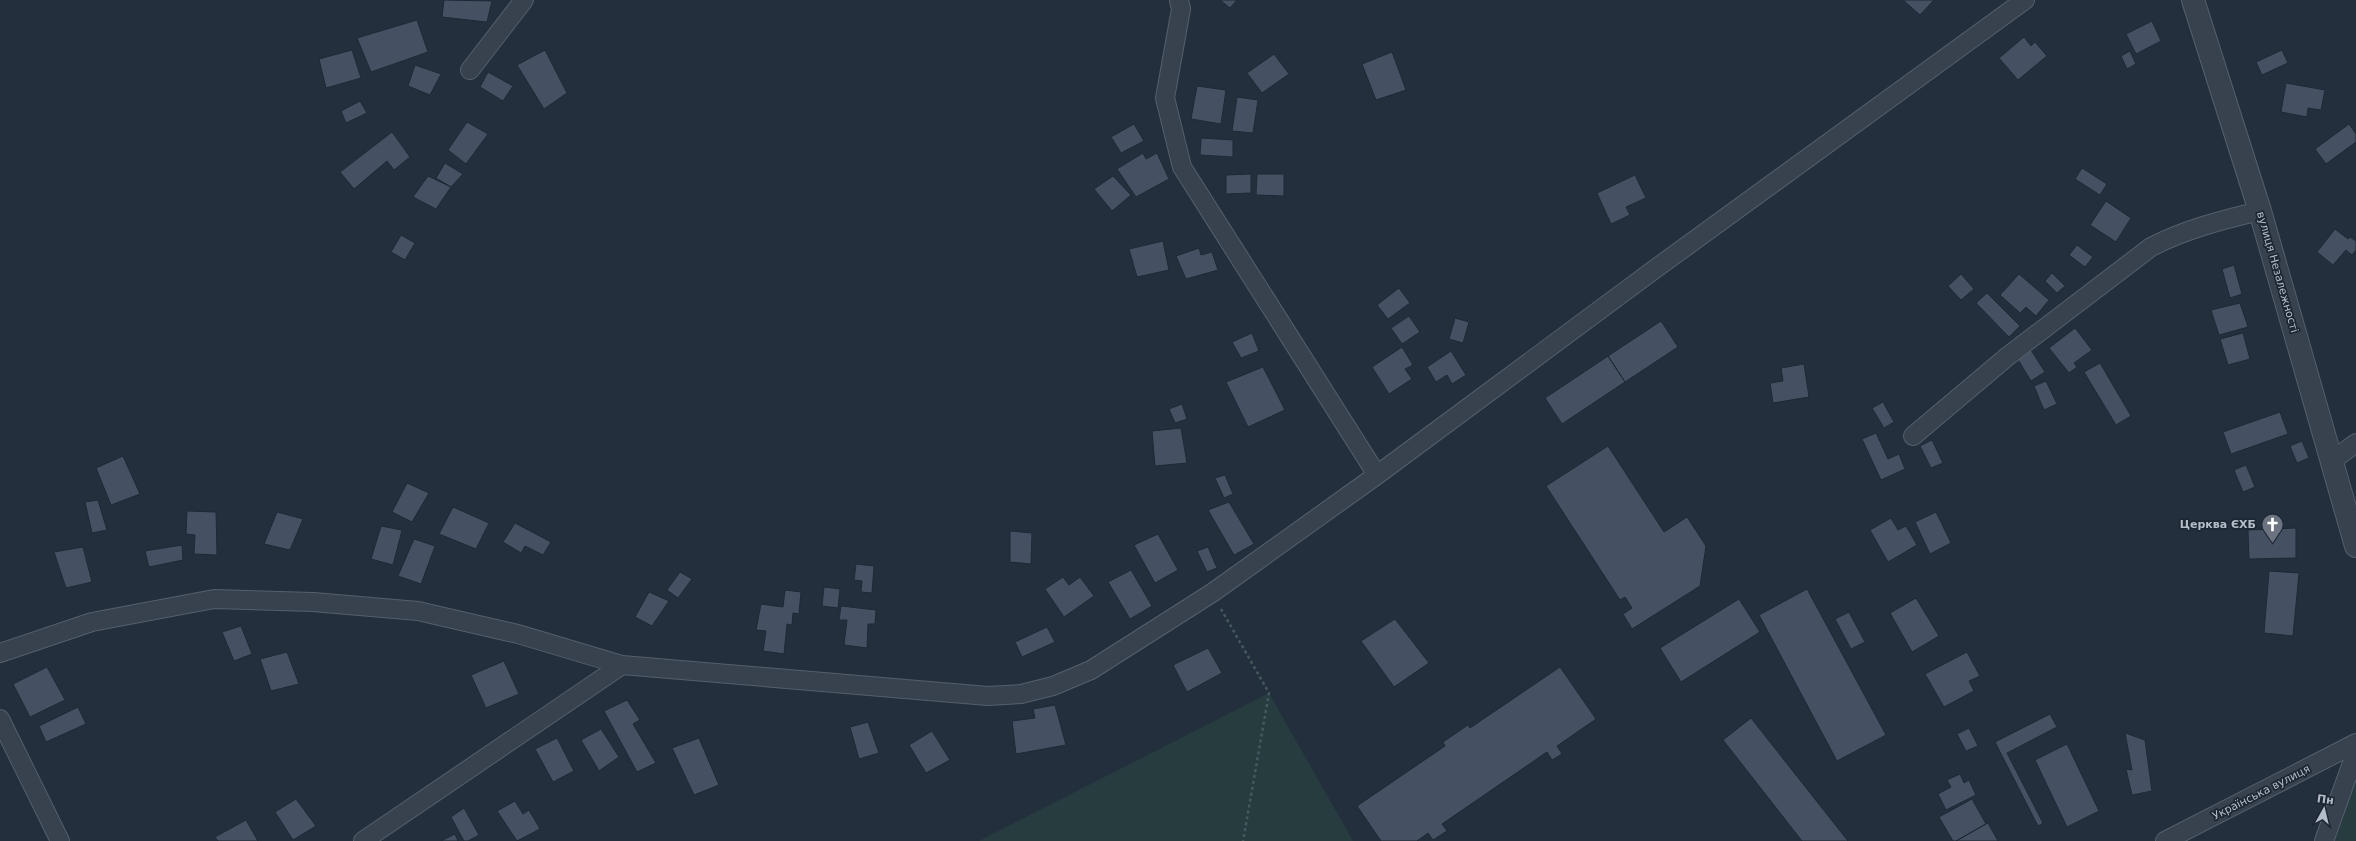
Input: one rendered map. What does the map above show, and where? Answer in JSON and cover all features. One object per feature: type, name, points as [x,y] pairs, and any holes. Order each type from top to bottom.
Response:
[{"type":"street","points":[[470,70],[524,0]]},
{"type":"street","points":[[1179,0],[1181,9],[1165,98],[1182,167],[1377,475]]},
{"type":"street","points":[[0,653],[92,622],[214,599],[313,602],[418,611],[518,634],[622,665],[950,694],[988,696],[1021,694],[1053,686],[1091,670],[1212,593],[1377,475],[1655,269],[2025,0]]},
{"type":"street","name":"вулиця Незалежності","points":[[2193,0],[2260,210],[2333,460],[2356,546]]},
{"type":"street","points":[[1913,436],[2008,356],[2151,248],[2175,234],[2201,225],[2260,210]]},
{"type":"street","points":[[2333,460],[2356,443]]},
{"type":"street","points":[[363,841],[622,665]]},
{"type":"street","points":[[0,719],[60,841]]},
{"type":"street","name":"Українська вулиця","points":[[2165,841],[2356,743]]},
{"type":"street","points":[[2324,841],[2356,752]]},
{"type":"path","points":[[1212,593],[1269,693],[1243,841]]},
{"type":"green space","points":[[1269,693],[1353,841],[979,841]]},
{"type":"green space","points":[[2356,752],[2356,841],[2324,841]]},
{"type":"building","points":[[444,0],[492,1],[487,22],[442,17]]},
{"type":"building","points":[[1220,0],[1237,0],[1230,8]]},
{"type":"building","points":[[1903,0],[1934,0],[1920,15]]},
{"type":"building","points":[[417,20],[428,52],[371,72],[357,38]]},
{"type":"building","points":[[2152,21],[2161,41],[2136,54],[2126,34]]},
{"type":"building","points":[[2024,37],[2031,46],[2035,42],[2047,56],[2018,80],[1999,58]]},
{"type":"building","points":[[352,50],[361,78],[326,88],[319,59]]},
{"type":"building","points":[[545,50],[567,93],[544,109],[517,65]]},
{"type":"building","points":[[2282,50],[2288,63],[2262,75],[2256,62]]},
{"type":"building","points":[[2130,51],[2136,64],[2127,69],[2121,56]]},
{"type":"building","points":[[1392,52],[1406,90],[1376,100],[1362,64]]},
{"type":"building","points":[[1274,54],[1289,74],[1262,93],[1247,73]]},
{"type":"building","points":[[415,65],[441,74],[430,95],[408,86]]},
{"type":"building","points":[[488,72],[513,86],[503,101],[480,87]]},
{"type":"building","points":[[2286,83],[2325,90],[2321,110],[2308,108],[2307,117],[2281,112]]},
{"type":"building","points":[[1197,86],[1226,90],[1221,124],[1191,119]]},
{"type":"building","points":[[1237,97],[1258,100],[1253,133],[1232,131]]},
{"type":"building","points":[[360,101],[367,113],[346,123],[341,111]]},
{"type":"building","points":[[467,122],[488,134],[466,164],[448,150]]},
{"type":"building","points":[[1134,124],[1144,141],[1121,153],[1111,137]]},
{"type":"building","points":[[2349,124],[2356,134],[2356,142],[2326,164],[2315,149]]},
{"type":"building","points":[[392,132],[410,157],[394,170],[387,161],[354,189],[340,172]]},
{"type":"building","points":[[1201,138],[1233,140],[1233,157],[1200,155]]},
{"type":"building","points":[[1143,153],[1146,159],[1157,153],[1169,179],[1136,197],[1117,169]]},
{"type":"building","points":[[445,163],[463,174],[451,187],[436,178]]},
{"type":"building","points":[[2082,168],[2107,184],[2100,195],[2075,179]]},
{"type":"building","points":[[1251,174],[1251,193],[1226,194],[1226,175]]},
{"type":"building","points":[[1257,174],[1284,174],[1284,196],[1256,195]]},
{"type":"building","points":[[1635,175],[1646,198],[1626,207],[1630,215],[1611,224],[1597,193]]},
{"type":"building","points":[[428,176],[451,187],[436,209],[413,197]]},
{"type":"building","points":[[1113,176],[1131,195],[1112,211],[1094,189]]},
{"type":"building","points":[[2106,201],[2131,218],[2116,242],[2090,225]]},
{"type":"building","points":[[2335,229],[2348,239],[2350,237],[2356,241],[2356,250],[2352,255],[2346,250],[2333,265],[2317,252]]},
{"type":"building","points":[[401,235],[415,243],[405,260],[391,252]]},
{"type":"building","points":[[1163,241],[1169,270],[1137,277],[1129,249]]},
{"type":"building","points":[[2077,245],[2093,257],[2085,267],[2069,255]]},
{"type":"building","points":[[1199,248],[1201,255],[1212,252],[1218,270],[1186,279],[1176,256]]},
{"type":"building","points":[[2234,265],[2242,294],[2230,298],[2222,269]]},
{"type":"building","points":[[2052,273],[2065,286],[2057,293],[2045,281]]},
{"type":"building","points":[[1961,274],[1974,289],[1961,300],[1948,286]]},
{"type":"building","points":[[2019,274],[2049,300],[2036,316],[2026,307],[2020,313],[2000,295]]},
{"type":"building","points":[[1399,288],[1410,303],[1388,319],[1377,305]]},
{"type":"building","points":[[1987,293],[2020,326],[2009,337],[1976,303]]},
{"type":"building","points":[[2240,303],[2248,327],[2219,335],[2211,310]]},
{"type":"building","points":[[1409,316],[1420,332],[1402,344],[1391,328]]},
{"type":"building","points":[[1455,318],[1469,322],[1463,343],[1449,339]]},
{"type":"building","points":[[1661,321],[1678,347],[1625,382],[1608,356]]},
{"type":"building","points":[[2075,328],[2092,350],[2074,363],[2077,367],[2069,373],[2049,348]]},
{"type":"building","points":[[1252,333],[1259,351],[1241,358],[1232,342]]},
{"type":"building","points":[[2243,333],[2250,359],[2228,365],[2220,339]]},
{"type":"building","points":[[1402,347],[1413,365],[1405,369],[1412,379],[1389,394],[1372,367]]},
{"type":"building","points":[[2031,350],[2045,372],[2031,381],[2017,358]]},
{"type":"building","points":[[1451,351],[1466,375],[1452,384],[1447,375],[1436,382],[1427,367]]},
{"type":"building","points":[[1608,356],[1625,382],[1562,424],[1545,398]]},
{"type":"building","points":[[2100,363],[2131,416],[2116,425],[2084,372]]},
{"type":"building","points":[[1804,364],[1809,397],[1773,403],[1770,383],[1783,381],[1781,368]]},
{"type":"building","points":[[1263,367],[1285,410],[1248,427],[1226,382]]},
{"type":"building","points":[[2046,381],[2057,404],[2044,410],[2034,386]]},
{"type":"building","points":[[1883,402],[1894,422],[1884,428],[1872,408]]},
{"type":"building","points":[[1182,404],[1187,419],[1175,423],[1169,409]]},
{"type":"building","points":[[2280,412],[2288,434],[2231,454],[2223,432]]},
{"type":"building","points":[[1181,428],[1187,463],[1155,466],[1152,431]]},
{"type":"building","points":[[1876,433],[1888,459],[1899,454],[1905,469],[1881,480],[1862,439]]},
{"type":"building","points":[[1932,440],[1943,463],[1931,468],[1920,446]]},
{"type":"building","points":[[2302,441],[2309,458],[2297,463],[2290,446]]},
{"type":"building","points":[[1608,446],[1664,532],[1687,517],[1706,546],[1700,586],[1632,629],[1623,614],[1632,608],[1625,597],[1620,600],[1546,486]]},
{"type":"building","points":[[123,456],[140,494],[111,505],[96,468]]},
{"type":"building","points":[[2246,465],[2255,487],[2243,492],[2234,470]]},
{"type":"building","points":[[1225,475],[1233,494],[1224,498],[1215,478]]},
{"type":"building","points":[[407,483],[429,493],[412,522],[392,512]]},
{"type":"building","points":[[98,500],[107,530],[92,533],[85,502]]},
{"type":"building","points":[[1229,502],[1254,544],[1234,555],[1208,510]]},
{"type":"building","points":[[453,507],[489,523],[476,549],[439,534]]},
{"type":"building","points":[[187,511],[216,512],[217,555],[194,554],[195,535],[186,534]]},
{"type":"building","points":[[277,512],[303,519],[290,550],[264,544]]},
{"type":"building","points":[[1936,512],[1951,543],[1930,554],[1915,522]]},
{"type":"building","points":[[1891,518],[1898,530],[1906,526],[1917,545],[1888,562],[1870,530]]},
{"type":"building","points":[[515,523],[551,542],[543,555],[525,546],[521,553],[503,542]]},
{"type":"building","points":[[381,526],[402,530],[393,565],[371,559]]},
{"type":"building","name":"Церква ЄХБ","points":[[2296,528],[2296,558],[2249,559],[2248,530]]},
{"type":"building","points":[[1010,531],[1032,533],[1031,564],[1010,562]]},
{"type":"building","points":[[1158,534],[1178,570],[1155,583],[1134,545]]},
{"type":"building","points":[[414,539],[435,546],[421,584],[398,576]]},
{"type":"building","points":[[182,545],[183,560],[149,567],[145,551]]},
{"type":"building","points":[[83,547],[92,582],[66,588],[54,552]]},
{"type":"building","points":[[1208,547],[1217,568],[1207,572],[1197,551]]},
{"type":"building","points":[[856,564],[874,566],[872,593],[861,592],[862,581],[854,580]]},
{"type":"building","points":[[1131,570],[1152,606],[1130,619],[1108,582]]},
{"type":"building","points":[[2269,571],[2299,573],[2293,636],[2264,633]]},
{"type":"building","points":[[680,572],[692,579],[678,598],[667,590]]},
{"type":"building","points":[[1063,577],[1069,585],[1080,577],[1094,596],[1064,617],[1045,589]]},
{"type":"building","points":[[824,587],[840,589],[838,608],[822,606]]},
{"type":"building","points":[[1807,589],[1886,735],[1837,761],[1759,615]]},
{"type":"building","points":[[785,590],[801,592],[799,614],[793,613],[792,625],[787,624],[784,654],[763,651],[766,631],[756,630],[761,604],[783,607]]},
{"type":"building","points":[[649,592],[669,601],[652,626],[635,617]]},
{"type":"building","points":[[1916,598],[1939,636],[1912,652],[1890,613]]},
{"type":"building","points":[[1739,599],[1760,632],[1681,682],[1660,648]]},
{"type":"building","points":[[841,606],[876,610],[875,624],[868,624],[867,648],[844,645],[847,620],[839,620]]},
{"type":"building","points":[[1849,612],[1865,642],[1851,649],[1835,619]]},
{"type":"building","points":[[1395,619],[1429,663],[1394,687],[1361,641]]},
{"type":"building","points":[[241,626],[252,654],[234,661],[222,632]]},
{"type":"building","points":[[1047,627],[1055,642],[1022,657],[1015,642]]},
{"type":"building","points":[[1208,648],[1222,673],[1187,692],[1173,665]]},
{"type":"building","points":[[287,652],[299,684],[271,691],[260,659]]},
{"type":"building","points":[[1967,652],[1980,676],[1969,681],[1974,691],[1944,707],[1925,674]]},
{"type":"building","points":[[504,661],[519,694],[486,708],[471,675]]},
{"type":"building","points":[[47,667],[65,700],[30,717],[13,684]]},
{"type":"building","points":[[1560,667],[1596,719],[1557,746],[1562,754],[1552,760],[1547,752],[1442,824],[1447,831],[1433,840],[1428,833],[1417,841],[1381,841],[1357,806],[1445,746],[1443,742],[1468,725],[1470,728]]},
{"type":"building","points":[[627,700],[640,720],[633,724],[656,763],[637,772],[604,711]]},
{"type":"building","points":[[1055,705],[1066,745],[1016,754],[1012,721],[1035,718],[1033,709]]},
{"type":"building","points":[[78,707],[86,724],[46,742],[39,726]]},
{"type":"building","points":[[2050,714],[2057,727],[2007,753],[2043,823],[2038,826],[1995,742]]},
{"type":"building","points":[[1751,718],[1848,841],[1802,841],[1723,740]]},
{"type":"building","points":[[868,722],[879,753],[859,759],[850,727]]},
{"type":"building","points":[[1969,728],[1978,746],[1966,751],[1957,734]]},
{"type":"building","points":[[601,729],[619,757],[599,771],[581,740]]},
{"type":"building","points":[[932,731],[950,760],[926,773],[909,745]]},
{"type":"building","points":[[2125,733],[2145,740],[2152,791],[2132,795],[2126,769],[2132,770]]},
{"type":"building","points":[[557,738],[574,771],[553,782],[535,749]]},
{"type":"building","points":[[699,738],[719,785],[694,795],[672,748]]},
{"type":"building","points":[[2067,744],[2099,811],[2067,827],[2035,760]]},
{"type":"building","points":[[1960,774],[1964,783],[1969,780],[1976,795],[1946,810],[1938,794],[1951,787],[1947,780]]},
{"type":"building","points":[[296,799],[316,826],[293,840],[275,812]]},
{"type":"building","points":[[1972,799],[1986,824],[1956,841],[1953,841],[1939,817]]},
{"type":"building","points":[[515,801],[523,814],[529,810],[540,829],[517,841],[497,811]]},
{"type":"building","points":[[464,808],[479,835],[468,841],[464,841],[451,817]]},
{"type":"building","points":[[246,820],[258,841],[218,841],[215,837]]},
{"type":"building","points":[[1988,823],[1998,841],[1956,841],[1986,824]]},
{"type":"building","points":[[455,834],[458,841],[441,841]]},
{"type":"place","name":"Церква ЄХБ","points":[[2272,544]]}]
